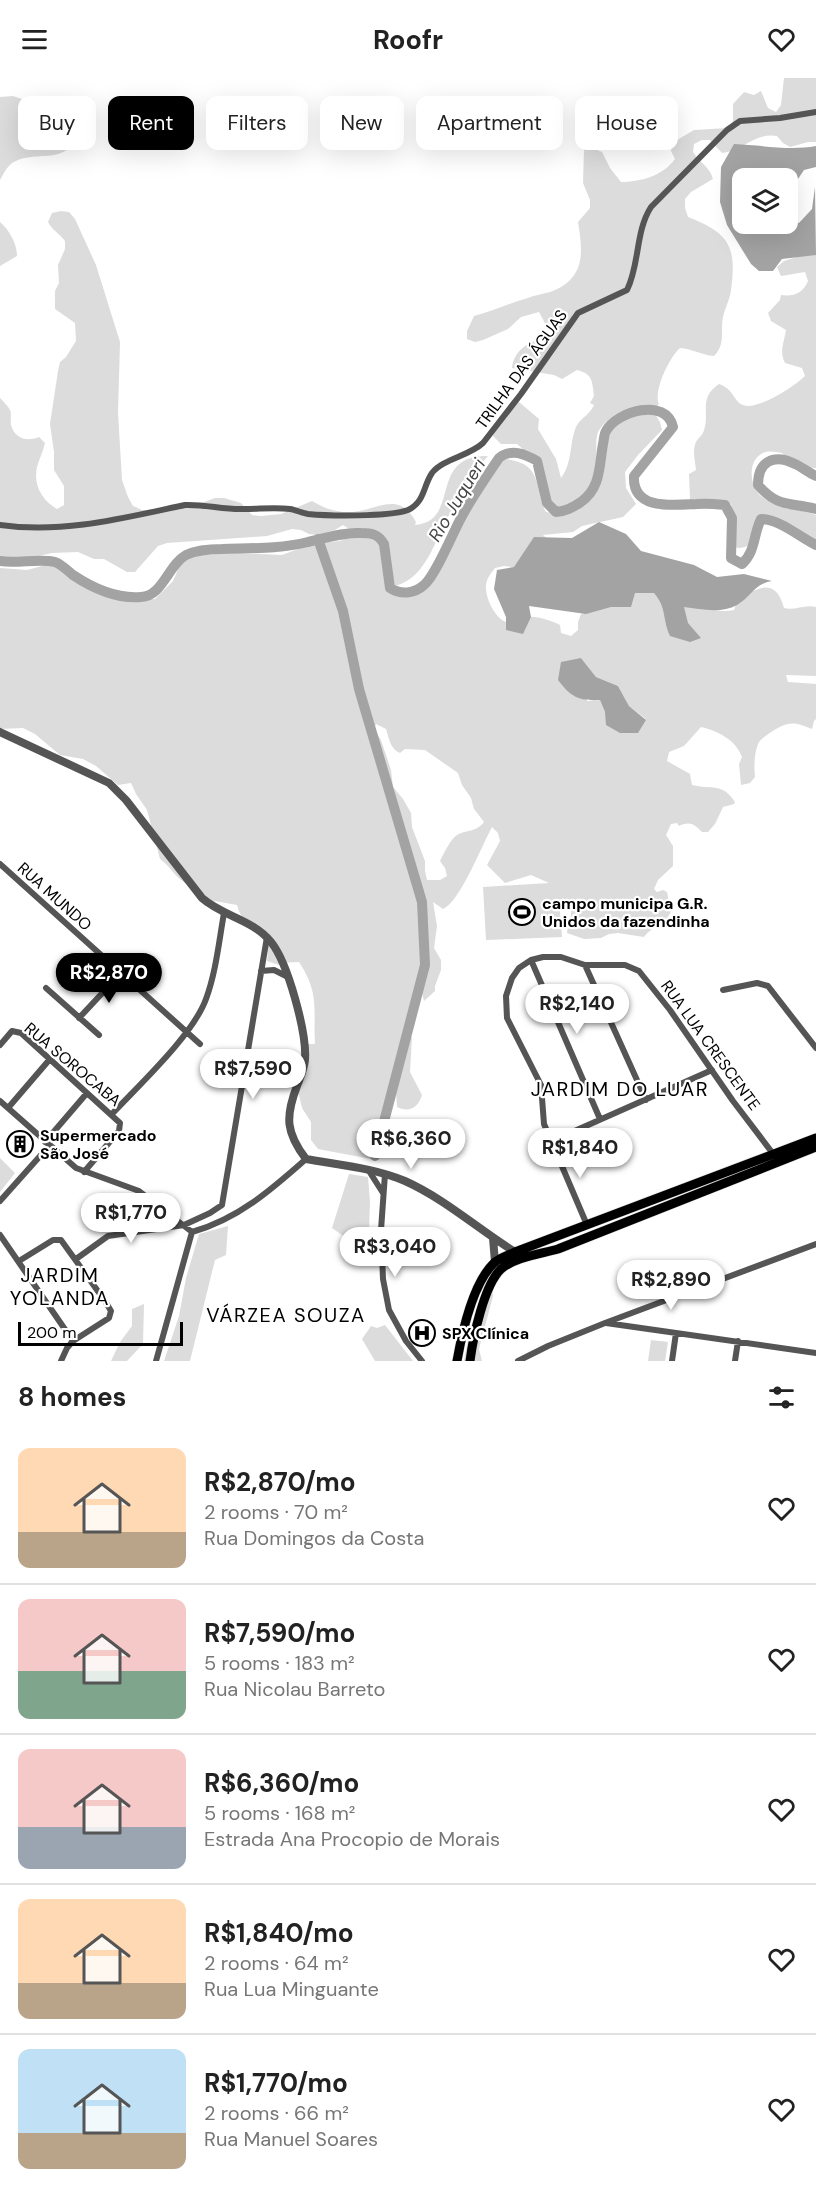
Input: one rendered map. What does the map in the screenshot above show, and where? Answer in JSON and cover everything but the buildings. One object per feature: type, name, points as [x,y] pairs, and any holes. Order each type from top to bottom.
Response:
[{"type":"main road","points":[[457,1361],[477,1292],[495,1262],[515,1252],[816,1138]]},
{"type":"main road","points":[[470,1361],[476,1327],[494,1279],[502,1268],[519,1260],[558,1249],[816,1147]]},
{"type":"street","name":"TRILHA DAS ÁGUAS","points":[[0,525],[25,528],[66,528],[194,505],[245,510],[292,509],[307,514],[382,515],[416,506],[422,498],[431,474],[439,467],[476,450],[493,433],[578,313],[627,290],[647,213],[727,130],[740,121],[816,112]]},
{"type":"street","points":[[0,732],[109,783],[126,800],[202,898],[267,937],[277,950],[299,1015],[305,1052],[303,1069],[293,1096],[288,1120],[292,1138],[306,1159],[385,1174],[418,1187],[515,1252]]},
{"type":"street","name":"RUA MUNDO","points":[[0,864],[200,1044]]},
{"type":"street","points":[[112,1114],[187,1032],[206,999],[224,913]]},
{"type":"street","points":[[76,1259],[103,1239],[114,1234],[184,1225],[218,1208],[223,1200],[267,937]]},
{"type":"street","name":"RUA LUA CRESCENTE","points":[[531,960],[561,957],[585,965],[625,964],[639,971],[775,1155]]},
{"type":"street","points":[[587,1225],[543,1116],[541,1085],[509,1026],[505,1010],[506,996],[512,978],[519,968],[531,960],[600,1119]]},
{"type":"street","points":[[585,965],[646,1100]]},
{"type":"street","points":[[261,971],[274,970],[288,977]]},
{"type":"street","points":[[79,1018],[121,973]]},
{"type":"street","points":[[723,990],[758,983],[768,986],[816,1048]]},
{"type":"street","points":[[46,988],[99,1035]]},
{"type":"street","name":"RUA SOROCABA","points":[[0,1045],[12,1031],[18,1032],[112,1114],[120,1125],[116,1135],[84,1172]]},
{"type":"street","points":[[8,1108],[50,1059]]},
{"type":"street","points":[[552,1141],[712,1070]]},
{"type":"street","points":[[0,1201],[87,1093]]},
{"type":"street","points":[[0,1101],[68,1162],[84,1172],[139,1191],[192,1232]]},
{"type":"street","points":[[192,1232],[215,1224],[250,1206],[306,1159]]},
{"type":"street","points":[[369,1171],[383,1194]]},
{"type":"street","points":[[385,1174],[381,1230],[383,1279],[389,1310],[406,1341],[422,1361]]},
{"type":"street","points":[[156,1361],[192,1232]]},
{"type":"street","points":[[0,1235],[73,1341]]},
{"type":"street","points":[[493,1238],[495,1262]]},
{"type":"street","points":[[19,1261],[53,1239],[59,1239],[76,1259],[105,1301],[111,1314],[104,1322],[73,1341],[61,1361]]},
{"type":"street","points":[[518,1361],[605,1323],[816,1244]]},
{"type":"street","points":[[605,1323],[816,1353]]},
{"type":"street","points":[[672,1361],[676,1333]]},
{"type":"street","points":[[735,1361],[738,1341]]},
{"type":"shaded area","points":[[784,78],[816,78],[816,142],[790,147],[777,136],[769,135],[722,153],[710,140],[702,140],[694,144],[693,152],[713,179],[691,192],[685,199],[685,208],[688,217],[713,229],[727,243],[733,262],[730,297],[723,317],[720,347],[714,356],[680,348],[663,375],[658,392],[659,405],[651,408],[662,430],[625,472],[626,488],[636,504],[623,517],[582,526],[573,532],[543,535],[551,542],[522,568],[504,566],[495,568],[487,580],[486,590],[494,611],[506,622],[512,623],[528,617],[540,618],[560,625],[561,633],[571,636],[578,630],[581,614],[598,608],[628,582],[681,602],[710,610],[734,610],[737,601],[751,592],[765,588],[771,588],[776,592],[784,608],[816,607],[816,676],[786,675],[788,682],[816,684],[816,719],[812,729],[794,723],[768,734],[760,741],[757,748],[755,777],[750,783],[741,785],[739,764],[742,757],[739,751],[731,741],[714,731],[701,727],[684,746],[669,752],[667,761],[690,774],[692,785],[721,789],[735,802],[723,807],[715,824],[708,832],[702,832],[692,824],[679,826],[677,823],[671,824],[666,835],[673,846],[673,866],[658,880],[654,889],[657,892],[663,890],[667,892],[671,912],[644,937],[618,933],[601,938],[584,939],[567,933],[571,909],[565,903],[562,905],[559,900],[562,937],[486,940],[483,887],[549,883],[531,875],[505,883],[487,865],[500,841],[498,833],[492,827],[470,872],[450,904],[443,909],[433,902],[437,926],[434,948],[441,960],[441,970],[435,991],[424,1001],[422,993],[413,994],[401,1039],[404,1041],[412,1037],[410,1072],[422,1095],[420,1099],[412,1108],[397,1107],[395,1073],[393,1072],[371,1159],[318,1149],[311,1140],[311,1122],[302,1108],[298,1091],[306,1044],[315,1044],[313,993],[306,973],[299,962],[279,963],[279,965],[267,961],[266,942],[262,935],[240,914],[237,905],[209,900],[200,891],[181,880],[160,859],[147,810],[131,783],[118,785],[96,766],[83,759],[60,755],[35,734],[23,728],[0,729],[0,568],[27,570],[53,563],[117,593],[155,599],[173,581],[180,565],[186,559],[194,556],[220,552],[282,555],[314,543],[340,541],[348,537],[351,530],[343,525],[317,535],[292,529],[267,536],[167,543],[158,546],[135,572],[127,572],[104,559],[94,559],[78,552],[52,553],[17,561],[8,561],[0,557],[0,398],[10,410],[11,425],[18,436],[26,439],[39,437],[45,443],[37,467],[36,480],[43,497],[57,509],[64,505],[64,486],[54,470],[50,424],[60,362],[76,341],[75,323],[55,309],[55,291],[59,283],[58,265],[65,249],[65,241],[48,222],[52,213],[61,211],[69,212],[75,219],[96,265],[120,342],[118,413],[122,480],[133,506],[142,510],[151,510],[196,505],[215,498],[224,498],[241,503],[252,515],[261,516],[281,514],[312,501],[342,512],[396,504],[410,513],[416,522],[415,525],[429,521],[438,512],[450,476],[457,466],[469,459],[488,456],[462,492],[420,569],[402,584],[390,587],[393,594],[406,597],[416,593],[433,573],[455,522],[489,477],[493,469],[493,461],[511,460],[527,467],[535,477],[546,512],[564,513],[585,501],[599,479],[603,463],[599,442],[601,432],[609,425],[623,422],[624,412],[616,415],[600,428],[595,469],[589,486],[573,505],[556,511],[549,500],[541,474],[529,456],[517,444],[501,444],[493,436],[503,417],[519,402],[539,419],[538,429],[556,459],[561,478],[567,466],[576,427],[594,405],[590,403],[594,396],[591,379],[577,370],[562,379],[554,375],[512,368],[520,350],[531,342],[551,337],[555,329],[547,327],[539,312],[521,317],[508,329],[483,340],[475,342],[467,339],[467,331],[474,316],[550,292],[570,280],[576,272],[581,254],[578,222],[590,208],[590,200],[583,183],[584,150],[602,152],[610,168],[621,182],[636,181],[658,174],[670,165],[675,159],[671,150],[678,150],[678,139],[694,130],[728,128],[733,121],[733,104],[744,92],[754,95],[761,91],[768,108],[776,112],[781,105]],"holes":[[[581,658],[596,677],[618,686],[629,706],[646,719],[605,712],[600,700],[587,701]],[[376,724],[386,729],[390,743],[400,753],[405,749],[425,750],[458,773],[474,809],[484,822],[474,829],[457,835],[452,840],[440,861],[447,876],[440,880],[427,880],[425,861],[412,827],[411,813],[393,787],[391,770],[381,740],[374,729]]]},
{"type":"shaded area","points":[[0,97],[18,98],[18,150],[66,150],[50,156],[20,159],[9,166],[0,180]]},
{"type":"shaded area","points":[[734,144],[785,148],[816,146],[816,167],[804,170],[798,179],[798,168],[732,168],[732,233],[720,202],[721,167]]},
{"type":"shaded area","points":[[815,187],[816,255],[782,259],[773,271],[759,271],[751,264],[733,234],[798,234],[798,222],[812,209]]},
{"type":"shaded area","points":[[0,222],[12,237],[17,256],[0,266]]},
{"type":"shaded area","points":[[816,251],[816,468],[798,464],[782,453],[763,453],[754,461],[752,481],[758,493],[768,501],[816,515],[816,542],[789,524],[767,517],[761,519],[754,527],[752,541],[749,545],[737,548],[733,537],[731,504],[709,499],[687,503],[690,499],[689,474],[696,470],[694,449],[706,424],[707,400],[719,384],[728,389],[737,401],[749,406],[766,401],[785,391],[805,376],[802,368],[785,363],[782,351],[786,330],[771,321],[768,313],[780,300],[781,295],[798,293],[804,289],[808,281],[805,272],[781,276],[777,267],[784,261]]},
{"type":"shaded area","points":[[599,522],[626,534],[641,551],[694,565],[717,577],[744,574],[772,581],[761,585],[742,602],[731,608],[711,610],[684,607],[688,623],[701,638],[690,642],[670,636],[663,608],[654,593],[635,593],[631,607],[611,607],[586,614],[529,606],[531,617],[523,634],[506,630],[506,617],[494,589],[497,570],[514,567],[534,537],[572,538]]},
{"type":"shaded area","points":[[581,658],[596,677],[618,686],[629,706],[646,720],[638,733],[620,733],[606,725],[605,712],[600,700],[580,699],[558,680],[561,662]]},
{"type":"shaded area","points":[[0,1158],[15,1173],[0,1192]]},
{"type":"shaded area","points":[[349,1174],[368,1177],[370,1202],[368,1259],[353,1262],[352,1242],[332,1228]]},
{"type":"shaded area","points":[[228,1226],[226,1255],[215,1260],[190,1361],[164,1361],[179,1316],[186,1278],[199,1234]]},
{"type":"shaded area","points":[[492,1289],[493,1296],[479,1349],[482,1361],[464,1361],[473,1323]]},
{"type":"shaded area","points":[[144,1304],[143,1344],[127,1361],[111,1361],[120,1342],[132,1326],[132,1309]]},
{"type":"shaded area","points":[[385,1325],[413,1361],[375,1361],[362,1339],[371,1326],[377,1328]]},
{"type":"shaded area","points":[[651,1340],[668,1342],[665,1361],[648,1361]]},
{"type":"waterway","name":"Rio Juqueri","points":[[0,561],[55,562],[97,589],[114,595],[141,597],[155,591],[180,560],[195,552],[213,549],[287,546],[341,534],[368,533],[377,536],[384,544],[390,588],[399,592],[412,592],[429,580],[466,509],[499,458],[513,453],[523,454],[537,461],[547,503],[556,512],[572,508],[588,496],[596,483],[606,431],[620,418],[641,410],[661,412],[669,418],[673,427],[634,476],[635,487],[647,501],[666,505],[725,505],[732,518],[731,558],[742,564],[750,554],[761,519],[782,525],[816,545]]},
{"type":"waterway","name":"Rio Juqueri","points":[[816,476],[798,465],[780,459],[764,465],[758,485],[778,501],[816,509]]},
{"type":"waterway","points":[[318,539],[343,611],[359,689],[422,902],[425,965],[375,1156]]},
{"type":"place","name":"campo municipa G.R. Unidos da fazendinha","points":[[522,912]]},
{"type":"place","name":"Supermercado São José","points":[[20,1144]]},
{"type":"place","name":"SPX Clínica","points":[[422,1333]]},
{"type":"district","name":"JARDIM DO LUAR","points":[[620,1089]]},
{"type":"district","name":"JARDIM YOLANDA","points":[[60,1286]]},
{"type":"district","name":"VÁRZEA SOUZA","points":[[286,1315]]}]
